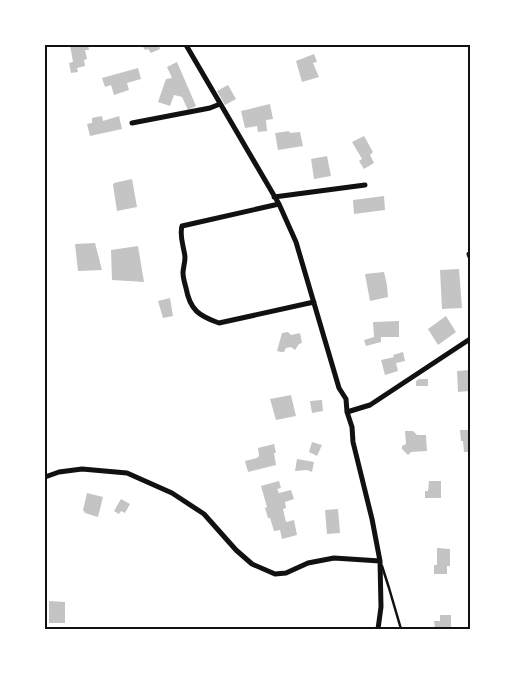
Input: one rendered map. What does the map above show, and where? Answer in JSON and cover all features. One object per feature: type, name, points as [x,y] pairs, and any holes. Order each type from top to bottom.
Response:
[{"type":"street","points":[[186,45],[279,204],[296,242],[339,388],[346,399],[353,442],[374,527],[380,561],[381,607],[378,629]]},
{"type":"street","points":[[132,123],[210,108],[220,104]]},
{"type":"street","points":[[274,197],[365,184]]},
{"type":"street","points":[[279,204],[182,226],[180,232],[185,261],[183,274],[188,297],[192,307],[198,314],[218,323],[314,302]]},
{"type":"street","points":[[348,412],[370,405],[470,339]]},
{"type":"street","points":[[45,477],[59,472],[82,469],[127,473],[172,493],[204,514],[236,550],[252,564],[275,574],[286,573],[308,563],[334,558],[380,561]]},
{"type":"lane","points":[[380,561],[390,588],[400,629]]},
{"type":"building","points":[[70,45],[88,45],[89,50],[85,50],[87,59],[84,60],[85,66],[77,68],[78,72],[71,73],[69,63],[73,62]]},
{"type":"building","points":[[142,45],[159,45],[160,49],[151,53],[148,49],[145,50]]},
{"type":"building","points":[[314,54],[317,62],[313,63],[319,77],[302,82],[296,61]]},
{"type":"building","points":[[177,62],[196,106],[188,110],[182,97],[174,95],[170,106],[158,102],[166,79],[172,78],[167,67]]},
{"type":"building","points":[[138,68],[141,79],[127,83],[129,90],[114,95],[111,85],[105,87],[102,78]]},
{"type":"building","points":[[228,85],[236,99],[225,105],[217,91]]},
{"type":"building","points":[[270,104],[273,119],[266,120],[267,131],[258,132],[257,126],[245,128],[241,111]]},
{"type":"building","points":[[102,116],[103,121],[119,116],[122,129],[90,136],[87,124],[92,123],[92,118]]},
{"type":"building","points":[[289,131],[290,133],[300,132],[303,146],[278,150],[275,133]]},
{"type":"building","points":[[364,136],[373,152],[370,155],[374,163],[364,169],[359,161],[362,159],[352,142]]},
{"type":"building","points":[[327,156],[331,176],[314,179],[311,159]]},
{"type":"building","points":[[132,179],[137,207],[117,211],[113,185],[114,183]]},
{"type":"building","points":[[384,196],[385,210],[354,214],[353,200]]},
{"type":"building","points":[[95,243],[102,270],[78,271],[75,244]]},
{"type":"building","points":[[138,246],[144,282],[112,280],[111,250]]},
{"type":"building","points":[[459,269],[462,308],[442,309],[440,270]]},
{"type":"building","points":[[384,272],[388,297],[370,301],[365,274]]},
{"type":"building","points":[[170,298],[173,316],[163,318],[158,301]]},
{"type":"building","points":[[446,316],[456,332],[438,345],[428,329]]},
{"type":"building","points":[[399,321],[399,337],[381,337],[381,342],[366,346],[364,340],[374,337],[373,322]]},
{"type":"building","points":[[288,332],[291,335],[300,333],[302,343],[295,350],[291,347],[286,348],[284,352],[277,351],[282,333]]},
{"type":"building","points":[[403,352],[405,361],[396,363],[398,371],[385,375],[381,360],[394,357],[393,355]]},
{"type":"building","points":[[470,370],[470,391],[458,392],[457,371]]},
{"type":"building","points":[[428,379],[428,386],[416,386],[416,381]]},
{"type":"building","points":[[291,395],[296,416],[276,420],[270,399]]},
{"type":"building","points":[[322,400],[323,411],[312,413],[310,401]]},
{"type":"building","points":[[460,430],[470,430],[470,452],[464,452]]},
{"type":"building","points":[[405,431],[413,431],[417,435],[426,435],[427,451],[411,452],[408,455],[402,449],[402,446],[406,444]]},
{"type":"building","points":[[312,442],[322,445],[317,456],[309,452]]},
{"type":"building","points":[[274,444],[276,465],[248,472],[245,461],[259,456],[258,448]]},
{"type":"building","points":[[297,459],[314,462],[312,472],[307,470],[295,471]]},
{"type":"building","points":[[279,481],[281,488],[277,489],[279,493],[291,490],[294,499],[285,502],[286,508],[283,509],[286,522],[294,520],[297,535],[282,539],[280,530],[274,531],[270,518],[268,518],[261,486]]},
{"type":"building","points":[[429,481],[441,481],[441,498],[425,498],[425,491],[428,491]]},
{"type":"building","points":[[87,493],[103,497],[98,517],[85,513],[83,510]]},
{"type":"building","points":[[121,499],[130,504],[125,513],[121,511],[119,514],[114,511]]},
{"type":"building","points":[[338,509],[340,533],[327,534],[325,510]]},
{"type":"building","points":[[437,548],[450,549],[450,566],[447,566],[447,574],[434,574],[434,565],[437,565]]},
{"type":"building","points":[[49,601],[65,602],[65,623],[49,623]]},
{"type":"building","points":[[440,615],[451,615],[451,629],[435,629],[434,621],[440,621]]}]
